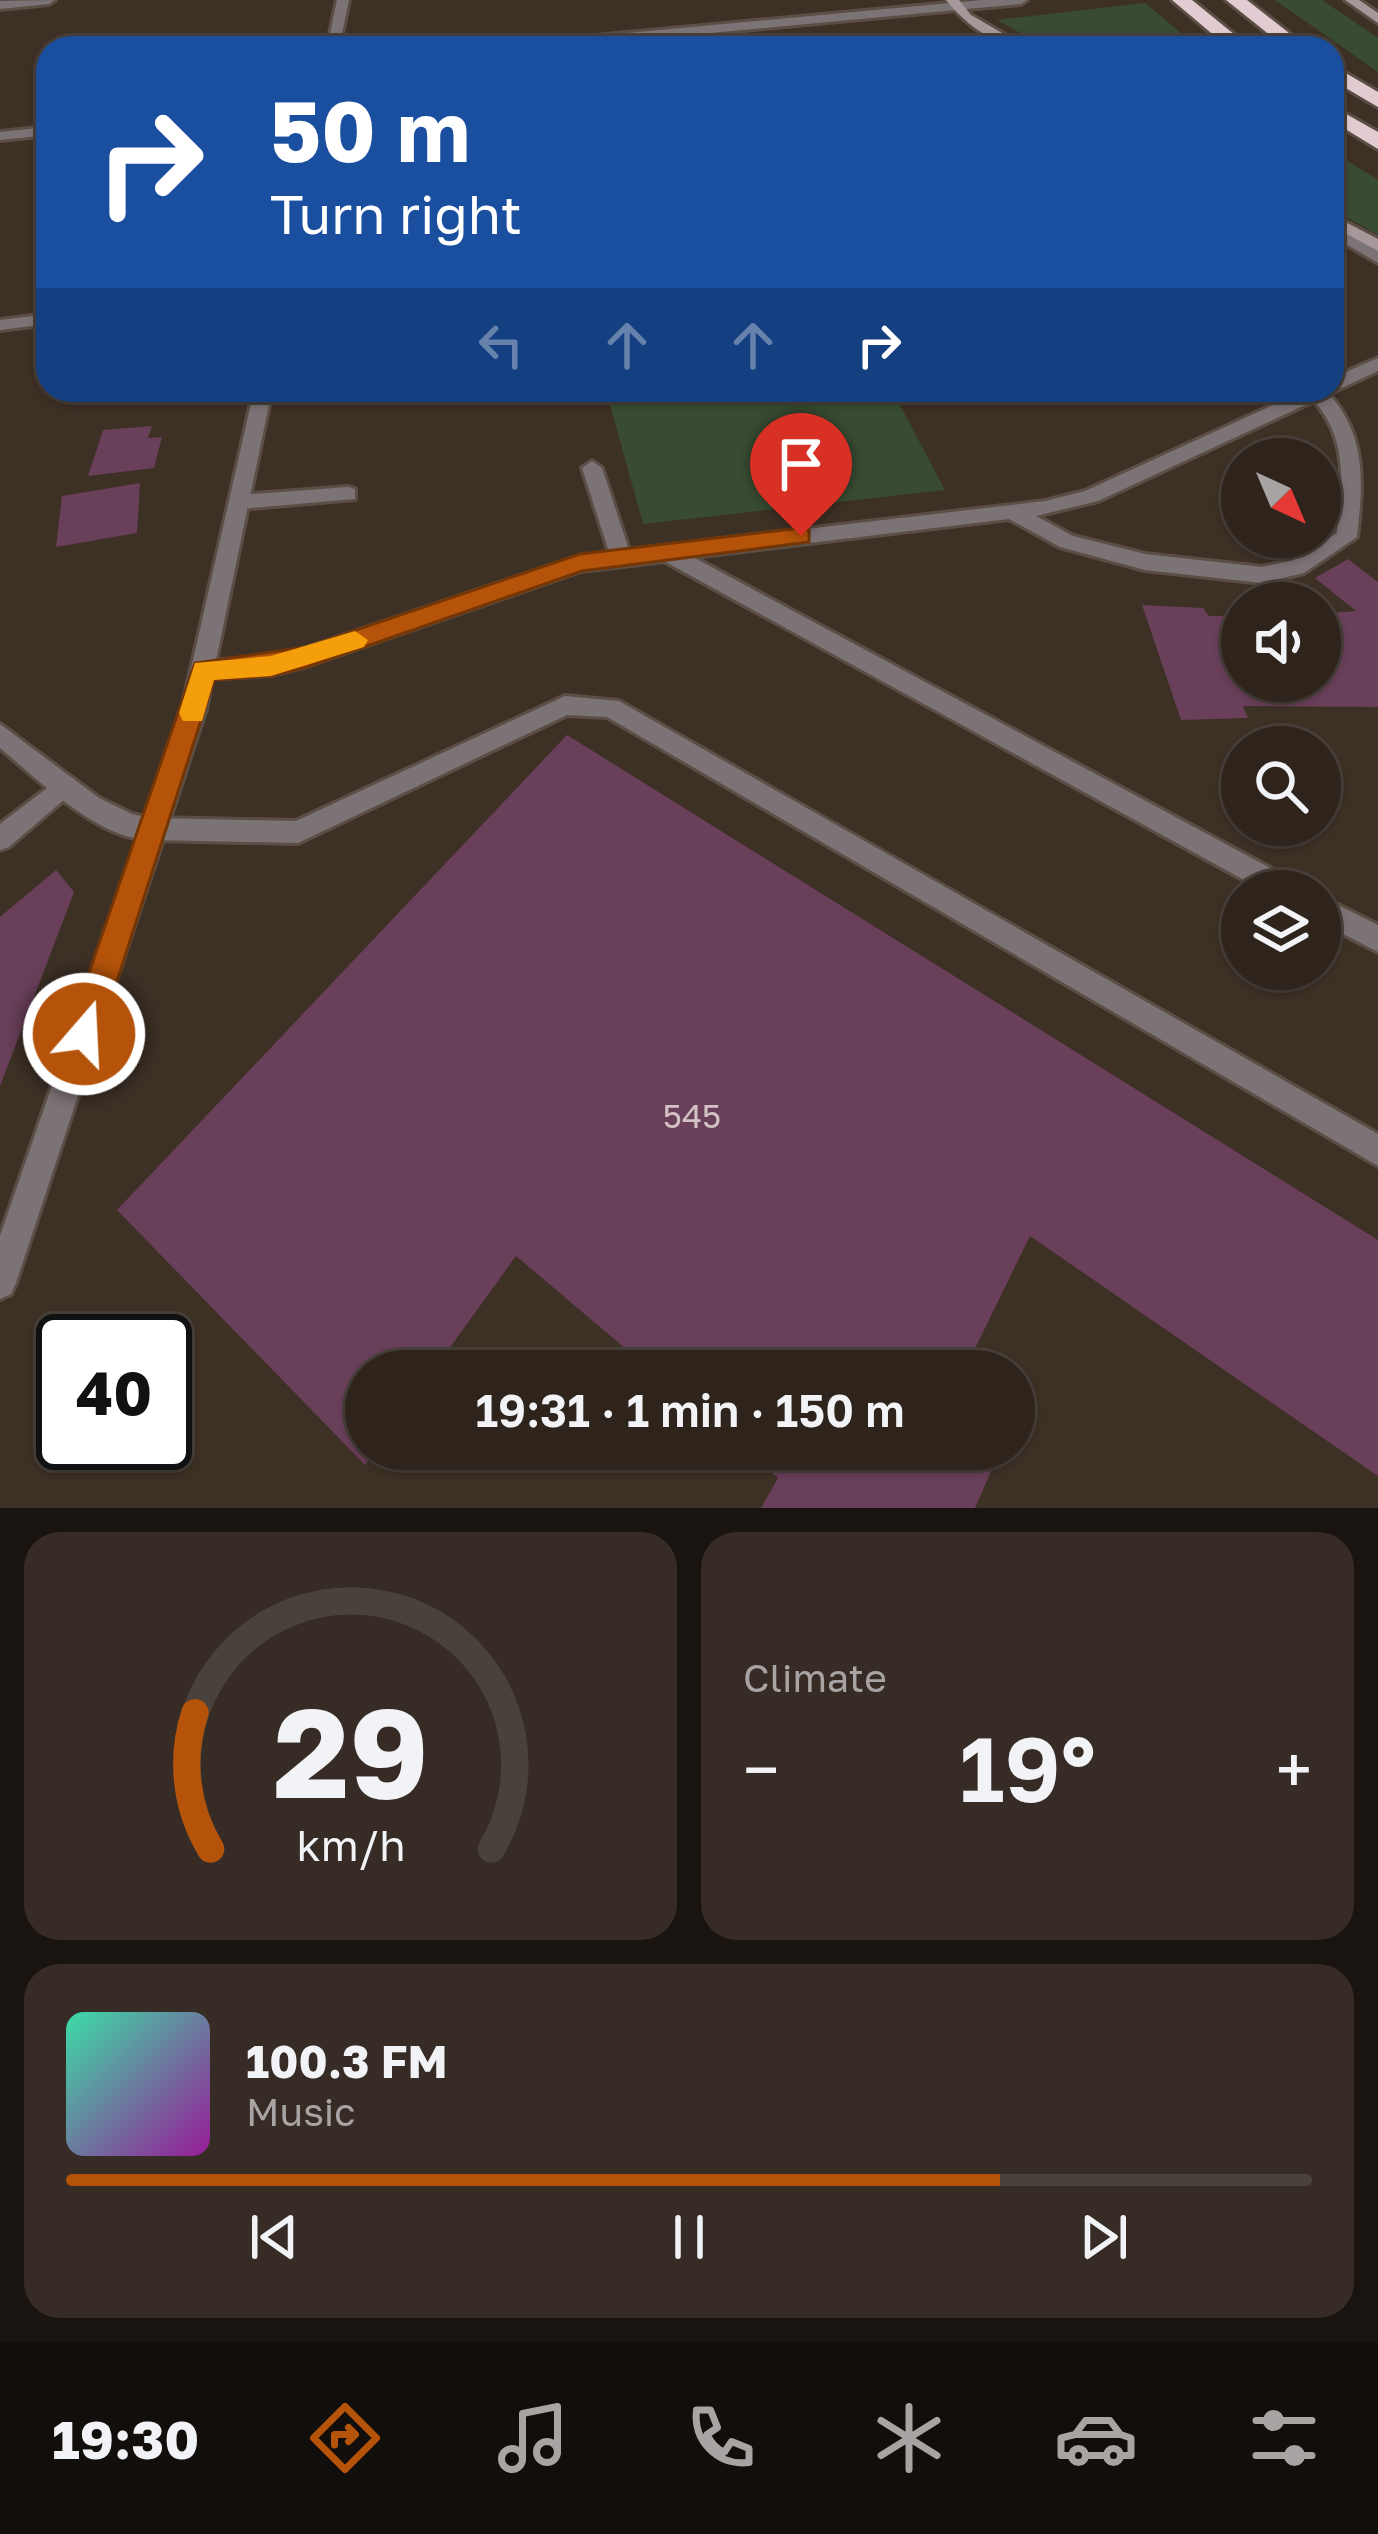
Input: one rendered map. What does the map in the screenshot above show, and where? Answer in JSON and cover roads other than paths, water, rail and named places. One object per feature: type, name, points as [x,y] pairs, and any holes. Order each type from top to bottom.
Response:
[{"type":"highway","points":[[1181,0],[1226,36]]},
{"type":"highway","points":[[1235,0],[1282,36]]},
{"type":"highway","points":[[1246,0],[1268,25]]},
{"type":"highway","points":[[1344,79],[1378,101]]},
{"type":"highway","points":[[1344,120],[1378,142]]},
{"type":"main road","points":[[1351,0],[1378,19]]},
{"type":"main road","points":[[954,3],[967,18],[1000,36]]},
{"type":"main road","points":[[1344,230],[1378,246]]},
{"type":"street","points":[[0,4],[50,0]]},
{"type":"street","points":[[336,36],[343,0]]},
{"type":"street","points":[[643,36],[1021,0]]},
{"type":"street","points":[[692,32],[694,36]]},
{"type":"street","points":[[0,136],[36,132]]},
{"type":"street","points":[[1344,233],[1378,258]]},
{"type":"street","points":[[0,325],[36,320]]},
{"type":"street","points":[[1344,380],[1378,364]]},
{"type":"street","points":[[0,1283],[204,670],[261,402]]},
{"type":"street","points":[[204,670],[271,666],[307,657],[580,563],[1012,512],[1091,496],[1296,402]]},
{"type":"street","points":[[1012,512],[1067,542],[1145,562],[1262,575],[1297,568],[1347,537],[1352,494],[1349,447],[1342,416],[1333,402]]},
{"type":"street","points":[[592,468],[621,556]]},
{"type":"street","points":[[240,502],[348,494]]},
{"type":"street","points":[[664,551],[1250,870]]},
{"type":"street","points":[[0,734],[113,821],[154,829],[298,832],[565,705],[611,708],[1378,1150]]},
{"type":"street","points":[[0,839],[64,785]]},
{"type":"street","points":[[1341,919],[1378,938]]}]
